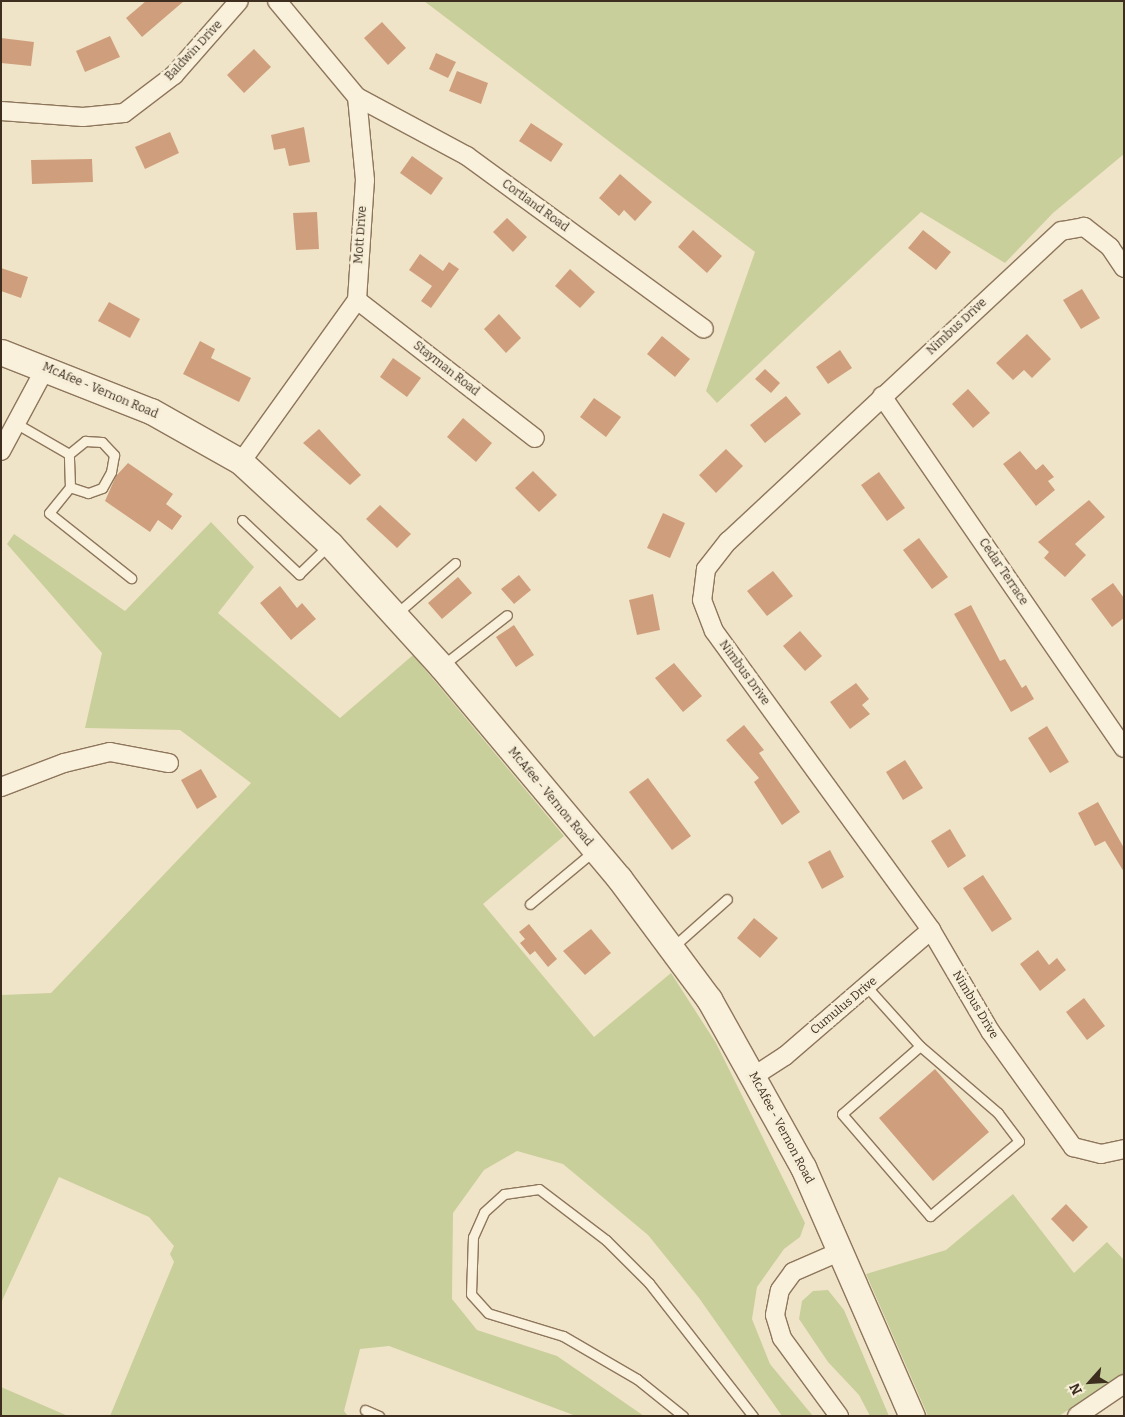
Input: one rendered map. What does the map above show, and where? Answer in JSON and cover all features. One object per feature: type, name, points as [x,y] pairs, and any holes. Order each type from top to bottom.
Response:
[{"type":"main road","name":"McAfee - Vernon Road","points":[[1,352],[46,368],[151,411],[241,462],[330,544],[441,666],[595,850],[673,947],[709,999],[754,1076],[841,1250],[912,1416]]},
{"type":"street","name":"Baldwin Drive","points":[[1,111],[58,117],[124,113],[174,75],[239,1]]},
{"type":"street","points":[[277,1],[357,97]]},
{"type":"street","name":"Mott Drive","points":[[357,97],[365,180],[357,300]]},
{"type":"street","name":"Cortland Road","points":[[357,97],[467,156],[704,329]]},
{"type":"street","name":"Nimbus Drive","points":[[1124,268],[1110,247],[1084,227],[1061,231],[728,541],[706,569],[702,600],[714,631],[931,930],[990,1031],[1073,1147],[1101,1154],[1124,1150]]},
{"type":"street","points":[[241,462],[357,300]]},
{"type":"street","name":"Stayman Road","points":[[357,300],[535,438]]},
{"type":"street","points":[[1,451],[46,368]]},
{"type":"street","name":"Cedar Terrace","points":[[882,396],[1124,748]]},
{"type":"street","points":[[1,787],[64,763],[110,752],[169,763]]},
{"type":"street","name":"Cumulus Drive","points":[[754,1076],[785,1056],[931,930]]},
{"type":"street","points":[[839,1416],[782,1338],[775,1315],[780,1290],[794,1272],[841,1250]]},
{"type":"street","points":[[1077,1416],[1124,1384]]},
{"type":"lane","points":[[17,424],[69,454]]},
{"type":"lane","points":[[69,454],[85,441],[102,442],[114,455],[111,472],[102,488],[88,493],[70,487]]},
{"type":"lane","points":[[69,454],[70,487],[49,513],[131,578]]},
{"type":"lane","points":[[242,520],[299,574],[330,544]]},
{"type":"lane","points":[[396,615],[455,563]]},
{"type":"lane","points":[[441,666],[507,615]]},
{"type":"lane","points":[[530,904],[595,850]]},
{"type":"lane","points":[[673,947],[727,899]]},
{"type":"lane","points":[[867,987],[920,1046],[998,1113],[1019,1142],[930,1216],[842,1114],[920,1046]]},
{"type":"lane","points":[[683,1416],[637,1379],[563,1336],[488,1313],[471,1294],[473,1238],[484,1212],[504,1194],[539,1189],[606,1240],[649,1283],[753,1416]]},
{"type":"lane","points":[[364,1410],[379,1416]]},
{"type":"green space","points":[[424,1],[1124,1],[1124,154],[1053,213],[1005,263],[921,212],[717,403],[706,391],[755,252]]},
{"type":"green space","points":[[211,522],[254,567],[218,613],[340,718],[413,655],[564,836],[483,904],[594,1037],[671,973],[716,1043],[805,1223],[800,1237],[784,1249],[757,1287],[752,1319],[770,1364],[813,1416],[782,1416],[699,1298],[648,1235],[563,1164],[517,1151],[484,1170],[453,1213],[452,1299],[477,1330],[557,1356],[644,1416],[576,1416],[389,1346],[360,1349],[344,1411],[348,1416],[110,1416],[174,1262],[170,1254],[174,1246],[149,1217],[59,1177],[1,1303],[1,995],[51,993],[251,783],[180,730],[85,728],[102,653],[7,544],[14,534],[125,611]]},
{"type":"green space","points":[[1013,1194],[1074,1273],[1107,1242],[1124,1260],[1124,1373],[1059,1416],[928,1416],[866,1274],[946,1250]]},
{"type":"green space","points":[[828,1290],[844,1310],[889,1416],[870,1416],[859,1395],[828,1362],[799,1319],[802,1301],[813,1291]]},
{"type":"green space","points":[[1,1387],[68,1416],[1,1416]]},
{"type":"building","points":[[146,1],[184,1],[142,37],[126,18]]},
{"type":"building","points":[[382,22],[406,48],[388,65],[364,38]]},
{"type":"building","points":[[110,36],[120,57],[85,72],[76,51]]},
{"type":"building","points":[[1,38],[34,42],[31,66],[1,63]]},
{"type":"building","points":[[254,49],[271,67],[244,93],[227,75]]},
{"type":"building","points":[[436,53],[456,62],[448,78],[429,69]]},
{"type":"building","points":[[457,71],[488,83],[481,104],[449,91]]},
{"type":"building","points":[[531,123],[563,144],[551,162],[519,141]]},
{"type":"building","points":[[304,127],[310,162],[289,166],[285,148],[274,150],[271,135]]},
{"type":"building","points":[[170,132],[179,153],[145,169],[135,147]]},
{"type":"building","points":[[412,156],[443,178],[431,195],[400,173]]},
{"type":"building","points":[[92,159],[93,182],[32,184],[31,160]]},
{"type":"building","points":[[620,174],[652,202],[635,221],[624,210],[619,216],[599,198]]},
{"type":"building","points":[[317,212],[319,249],[296,250],[293,213]]},
{"type":"building","points":[[507,218],[527,237],[513,252],[493,232]]},
{"type":"building","points":[[693,230],[722,256],[707,273],[678,247]]},
{"type":"building","points":[[923,230],[951,252],[936,270],[908,248]]},
{"type":"building","points":[[420,254],[443,271],[449,262],[459,269],[431,308],[421,301],[432,286],[409,270]]},
{"type":"building","points":[[1,268],[28,277],[21,298],[1,291]]},
{"type":"building","points":[[570,269],[595,292],[580,308],[555,286]]},
{"type":"building","points":[[1082,289],[1100,318],[1081,329],[1063,300]]},
{"type":"building","points":[[109,302],[140,319],[130,338],[98,321]]},
{"type":"building","points":[[499,314],[521,338],[506,353],[484,329]]},
{"type":"building","points":[[1027,334],[1051,359],[1032,378],[1024,370],[1013,380],[996,363]]},
{"type":"building","points":[[662,336],[690,359],[675,377],[647,354]]},
{"type":"building","points":[[200,341],[215,349],[211,358],[251,378],[239,402],[183,374]]},
{"type":"building","points":[[840,350],[852,368],[828,384],[816,367]]},
{"type":"building","points":[[393,358],[421,378],[407,397],[380,377]]},
{"type":"building","points":[[765,369],[780,383],[771,393],[755,379]]},
{"type":"building","points":[[968,389],[990,413],[973,428],[952,404]]},
{"type":"building","points":[[786,396],[801,414],[765,443],[750,425]]},
{"type":"building","points":[[594,398],[621,417],[606,437],[580,417]]},
{"type":"building","points":[[463,418],[492,443],[476,462],[447,437]]},
{"type":"building","points":[[319,429],[361,475],[350,485],[303,443]]},
{"type":"building","points":[[726,449],[743,466],[716,493],[699,475]]},
{"type":"building","points":[[1020,451],[1036,470],[1043,464],[1054,477],[1048,481],[1055,490],[1036,506],[1003,464]]},
{"type":"building","points":[[128,463],[173,494],[166,504],[182,516],[172,530],[158,520],[150,532],[105,501],[116,476]]},
{"type":"building","points":[[533,471],[557,495],[539,512],[515,488]]},
{"type":"building","points":[[879,472],[905,508],[887,521],[861,485]]},
{"type":"building","points":[[1089,500],[1105,517],[1075,544],[1086,555],[1065,577],[1044,558],[1049,552],[1038,542]]},
{"type":"building","points":[[380,505],[411,534],[397,548],[366,519]]},
{"type":"building","points":[[663,513],[685,523],[670,558],[647,548]]},
{"type":"building","points":[[919,538],[948,577],[932,589],[903,550]]},
{"type":"building","points":[[773,571],[793,596],[767,616],[747,591]]},
{"type":"building","points":[[519,575],[531,590],[514,604],[501,589]]},
{"type":"building","points":[[458,577],[472,593],[442,619],[428,603]]},
{"type":"building","points":[[1113,583],[1124,598],[1124,618],[1112,627],[1091,599]]},
{"type":"building","points":[[280,586],[297,608],[302,603],[316,619],[291,640],[260,603]]},
{"type":"building","points":[[653,594],[660,630],[637,635],[629,600]]},
{"type":"building","points":[[971,605],[1000,661],[1005,659],[1022,688],[1026,685],[1034,699],[1011,712],[954,614]]},
{"type":"building","points":[[514,625],[534,655],[516,667],[496,637]]},
{"type":"building","points":[[800,631],[822,656],[805,671],[783,646]]},
{"type":"building","points":[[674,663],[702,696],[683,712],[655,678]]},
{"type":"building","points":[[856,683],[869,699],[862,705],[870,714],[850,729],[830,702]]},
{"type":"building","points":[[744,725],[764,750],[759,753],[800,812],[782,825],[754,782],[759,778],[726,740]]},
{"type":"building","points":[[1047,726],[1069,762],[1050,773],[1028,738]]},
{"type":"building","points":[[905,760],[923,788],[903,800],[886,772]]},
{"type":"building","points":[[201,769],[217,797],[197,809],[181,780]]},
{"type":"building","points":[[648,778],[691,836],[672,850],[629,792]]},
{"type":"building","points":[[1098,802],[1124,848],[1124,872],[1105,841],[1095,846],[1078,813]]},
{"type":"building","points":[[950,829],[966,856],[948,868],[931,841]]},
{"type":"building","points":[[830,850],[844,877],[822,889],[808,862]]},
{"type":"building","points":[[983,875],[1012,919],[992,932],[963,888]]},
{"type":"building","points":[[754,918],[778,938],[760,958],[737,938]]},
{"type":"building","points":[[529,924],[557,959],[548,967],[535,951],[530,955],[520,943],[525,939],[519,932]]},
{"type":"building","points":[[591,929],[611,953],[585,975],[563,951]]},
{"type":"building","points":[[1038,950],[1049,965],[1057,958],[1066,970],[1040,991],[1020,964]]},
{"type":"building","points":[[1084,998],[1105,1026],[1087,1040],[1066,1012]]},
{"type":"building","points":[[935,1069],[989,1132],[933,1181],[879,1118]]},
{"type":"building","points":[[1066,1204],[1088,1227],[1073,1242],[1051,1219]]}]
